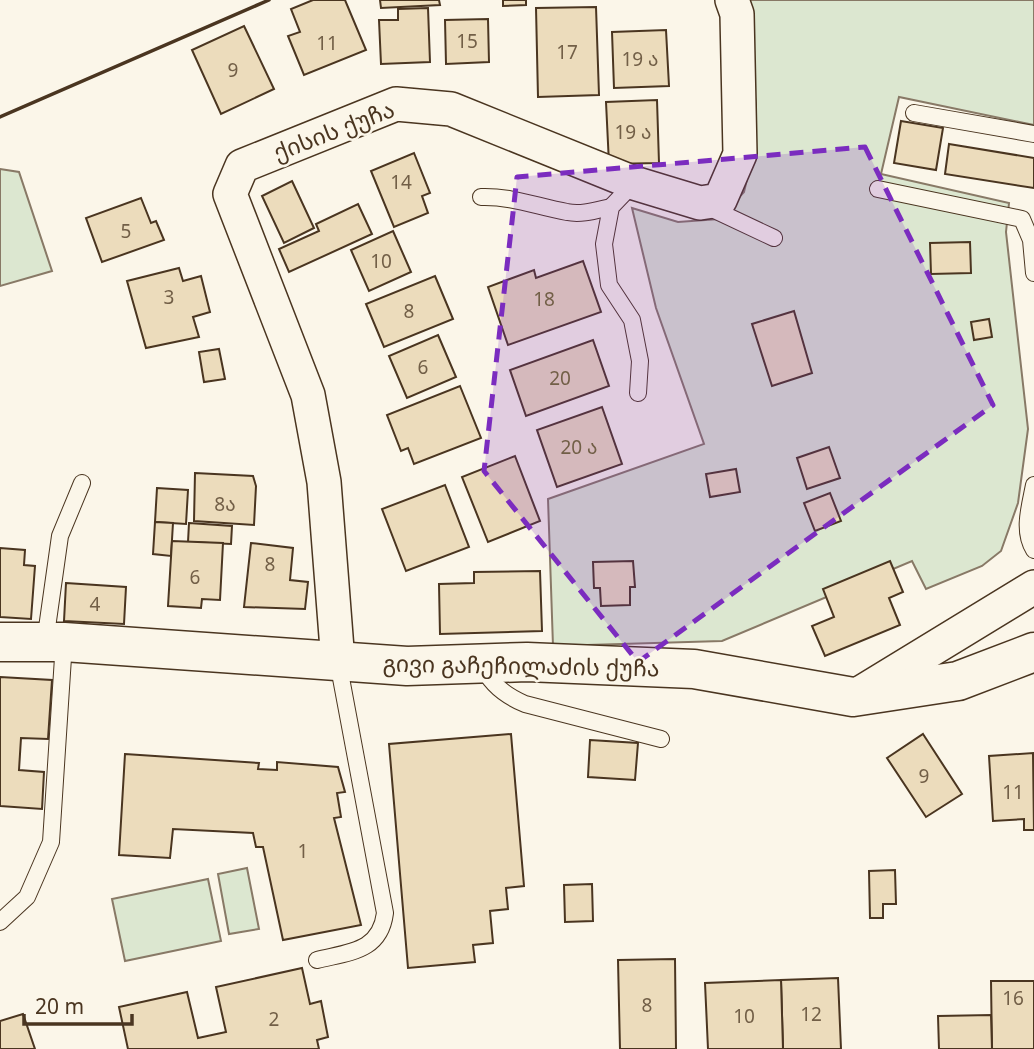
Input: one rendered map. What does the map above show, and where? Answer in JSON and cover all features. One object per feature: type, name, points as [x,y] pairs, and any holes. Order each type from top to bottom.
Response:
[{"type":"street","points":[[700,204],[720,200],[740,154],[737,15],[732,0]]},
{"type":"street","name":"ქისის ქუჩა","points":[[338,662],[324,482],[308,395],[230,194],[242,166],[397,104],[451,109],[634,183],[700,204]]},
{"type":"street","points":[[853,697],[1034,587]]},
{"type":"street","name":"გივი გაჩეჩილაძის ქუჩა","points":[[0,642],[55,642],[407,666],[527,662],[694,669],[853,697],[958,681],[1034,653]]},
{"type":"lane","points":[[914,113],[1034,134]]},
{"type":"lane","points":[[634,183],[611,207],[604,244],[609,285],[632,320],[640,361],[638,393]]},
{"type":"lane","points":[[878,189],[1022,219],[1031,240],[1034,273]]},
{"type":"lane","points":[[481,197],[499,196],[569,213],[611,207]]},
{"type":"lane","points":[[700,204],[774,238]]},
{"type":"lane","points":[[0,922],[27,897],[51,842],[60,536],[82,483]]},
{"type":"lane","points":[[1034,485],[1027,526],[1034,551]]},
{"type":"lane","points":[[317,960],[364,948],[383,928],[385,913],[338,662]]},
{"type":"lane","points":[[482,665],[486,674],[508,696],[524,704],[660,739]]},
{"type":"highlighted area","points":[[865,147],[993,405],[638,662],[484,471],[517,177]]},
{"type":"green space","points":[[743,0],[1034,0],[1034,125],[899,97],[881,174],[1009,203],[1006,232],[1028,429],[1018,503],[1001,551],[982,566],[926,589],[912,561],[722,641],[553,646],[548,499],[704,444],[656,308],[632,208],[678,222],[719,219],[744,192],[755,145],[756,105]]},
{"type":"green space","points":[[0,169],[19,172],[52,271],[0,286]]},
{"type":"green space","points":[[247,868],[259,929],[229,934],[218,874]]},
{"type":"green space","points":[[208,879],[221,941],[125,961],[112,899]]},
{"type":"building","points":[[313,0],[345,0],[366,50],[304,75],[288,36],[300,32],[291,9]]},
{"type":"building","points":[[380,0],[439,0],[440,5],[381,8]]},
{"type":"building","points":[[503,0],[526,0],[526,5],[503,6]]},
{"type":"building","points":[[596,7],[599,95],[538,97],[536,8]]},
{"type":"building","points":[[428,8],[430,62],[381,64],[379,20],[398,20],[398,9]]},
{"type":"building","points":[[488,19],[489,62],[446,64],[445,20]]},
{"type":"building","points":[[244,26],[274,89],[221,114],[192,50]]},
{"type":"building","points":[[666,30],[669,86],[614,88],[612,32]]},
{"type":"building","points":[[657,100],[659,163],[609,164],[606,102]]},
{"type":"building","points":[[901,121],[943,128],[936,170],[894,163]]},
{"type":"building","points":[[949,144],[1034,158],[1034,188],[945,174]]},
{"type":"building","points":[[414,153],[430,193],[422,196],[428,213],[394,227],[371,171]]},
{"type":"building","points":[[292,181],[314,228],[284,243],[262,196]]},
{"type":"building","points":[[141,198],[151,223],[156,221],[164,240],[102,262],[86,218]]},
{"type":"building","points":[[358,204],[372,234],[289,272],[279,249],[319,231],[316,224]]},
{"type":"building","points":[[393,231],[411,272],[369,291],[351,250]]},
{"type":"building","points":[[970,242],[971,273],[931,274],[930,243]]},
{"type":"building","points":[[583,261],[601,312],[508,345],[488,287],[534,270],[536,278]]},
{"type":"building","points":[[179,268],[183,281],[201,276],[210,312],[193,317],[199,337],[146,348],[127,281]]},
{"type":"building","points":[[435,276],[453,319],[384,347],[366,304]]},
{"type":"building","points":[[794,311],[812,373],[772,386],[752,324]]},
{"type":"building","points":[[989,319],[992,337],[974,340],[971,322]]},
{"type":"building","points":[[438,335],[456,377],[407,398],[389,356]]},
{"type":"building","points":[[593,340],[609,386],[526,416],[510,370]]},
{"type":"building","points":[[219,349],[225,379],[204,382],[199,352]]},
{"type":"building","points":[[460,386],[481,438],[414,464],[408,448],[401,451],[387,415]]},
{"type":"building","points":[[602,407],[622,464],[557,487],[537,430]]},
{"type":"building","points":[[829,447],[840,478],[807,489],[797,458]]},
{"type":"building","points":[[515,456],[540,521],[488,542],[462,477]]},
{"type":"building","points":[[736,469],[740,492],[710,497],[706,474]]},
{"type":"building","points":[[195,473],[253,476],[256,486],[254,525],[194,521]]},
{"type":"building","points":[[445,485],[469,547],[406,571],[382,509]]},
{"type":"building","points":[[157,488],[188,490],[186,524],[155,522]]},
{"type":"building","points":[[830,493],[841,521],[815,531],[804,503]]},
{"type":"building","points":[[155,522],[173,523],[171,556],[153,554]]},
{"type":"building","points":[[189,523],[232,526],[231,544],[188,542]]},
{"type":"building","points":[[172,541],[223,543],[220,600],[202,599],[201,608],[168,606]]},
{"type":"building","points":[[251,543],[293,548],[290,580],[308,582],[305,609],[244,607]]},
{"type":"building","points":[[0,548],[25,550],[24,565],[35,566],[31,619],[0,617]]},
{"type":"building","points":[[633,561],[635,587],[630,587],[630,605],[601,606],[600,588],[594,588],[593,562]]},
{"type":"building","points":[[890,561],[903,592],[889,598],[900,625],[825,656],[812,626],[834,617],[823,589]]},
{"type":"building","points":[[540,571],[542,631],[440,634],[439,584],[474,583],[474,572]]},
{"type":"building","points":[[66,583],[126,587],[124,624],[64,621]]},
{"type":"building","points":[[0,677],[52,680],[48,739],[21,738],[19,770],[44,772],[42,809],[0,806]]},
{"type":"building","points":[[511,734],[524,886],[506,888],[508,909],[490,911],[493,943],[473,945],[475,962],[408,968],[389,744]]},
{"type":"building","points":[[923,734],[962,794],[926,817],[887,758]]},
{"type":"building","points":[[590,740],[638,743],[635,780],[588,777]]},
{"type":"building","points":[[1033,753],[1034,830],[1024,830],[1024,819],[993,821],[989,756]]},
{"type":"building","points":[[125,754],[259,763],[258,769],[277,770],[277,762],[338,767],[345,792],[337,793],[341,817],[334,818],[361,925],[283,940],[263,847],[256,847],[253,833],[173,829],[170,858],[119,855]]},
{"type":"building","points":[[895,870],[896,904],[883,904],[883,918],[870,918],[869,871]]},
{"type":"building","points":[[592,884],[593,921],[565,922],[564,885]]},
{"type":"building","points":[[675,959],[676,1049],[620,1049],[618,960]]},
{"type":"building","points":[[302,968],[310,1004],[321,1001],[328,1037],[317,1040],[319,1049],[128,1049],[119,1007],[187,992],[198,1038],[226,1032],[216,987]]},
{"type":"building","points":[[838,978],[841,1049],[783,1049],[781,980]]},
{"type":"building","points":[[781,980],[783,1049],[708,1049],[705,983]]},
{"type":"building","points":[[991,981],[1034,981],[1034,1049],[992,1049]]},
{"type":"building","points":[[23,1014],[35,1049],[0,1049],[0,1021]]},
{"type":"building","points":[[991,1015],[992,1049],[939,1049],[938,1016]]},
{"type":"wall","points":[[0,117],[269,0]]}]
